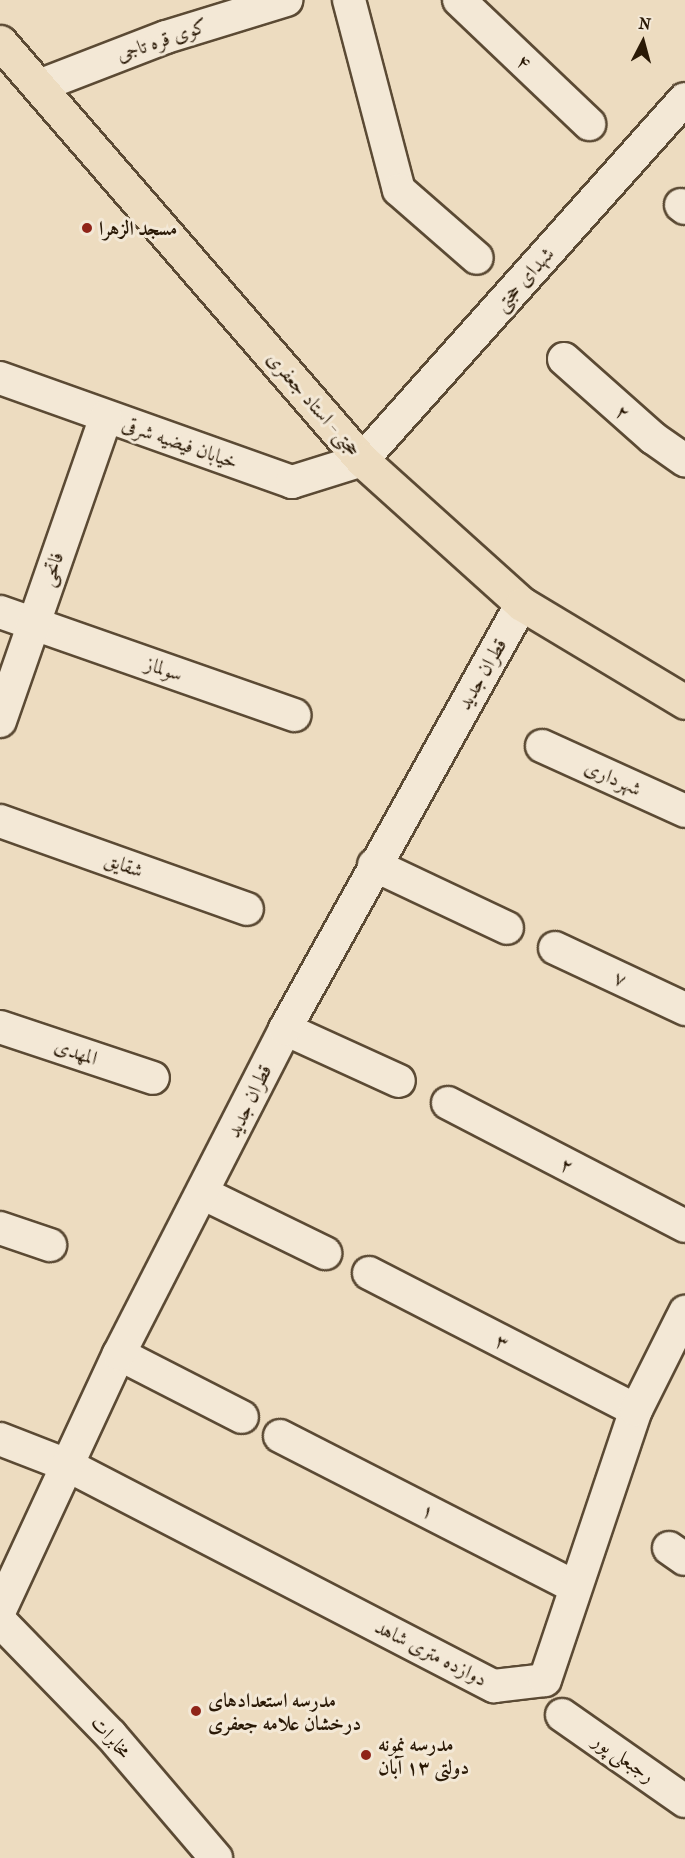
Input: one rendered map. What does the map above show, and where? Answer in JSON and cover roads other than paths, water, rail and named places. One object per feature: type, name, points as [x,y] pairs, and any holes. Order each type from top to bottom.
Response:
[{"type":"main road","name":"حجتی - استاد جعفری","points":[[0,42],[362,460],[522,604],[685,702]]},
{"type":"street","name":"کوی قره تاجی","points":[[39,86],[166,37],[286,0]]},
{"type":"street","points":[[349,0],[399,190],[477,258]]},
{"type":"street","name":"۴","points":[[459,0],[589,124]]},
{"type":"street","name":"شهدای حجتی","points":[[362,460],[685,99]]},
{"type":"street","name":"۲","points":[[564,359],[653,438],[685,460]]},
{"type":"street","name":"خیابان فیضیه شرقی","points":[[0,378],[292,482],[362,460]]},
{"type":"street","name":"فاتحی","points":[[0,721],[106,417]]},
{"type":"street","name":"قطران جدید","points":[[0,1610],[119,1354],[204,1194],[285,1029],[374,865],[522,604]]},
{"type":"street","name":"سولماز","points":[[0,612],[294,715]]},
{"type":"street","name":"شهرداری","points":[[542,746],[685,811]]},
{"type":"street","name":"شقایق","points":[[0,821],[247,909]]},
{"type":"street","points":[[374,865],[507,928]]},
{"type":"street","name":"۷","points":[[555,948],[685,1009]]},
{"type":"street","name":"المهدی","points":[[0,1027],[153,1078]]},
{"type":"street","points":[[285,1029],[399,1081]]},
{"type":"street","name":"۲","points":[[448,1103],[685,1226]]},
{"type":"street","points":[[204,1194],[325,1253]]},
{"type":"street","points":[[0,1228],[50,1245]]},
{"type":"street","name":"۳","points":[[369,1274],[636,1410]]},
{"type":"street","name":"دوازده متری شاهد","points":[[68,1465],[494,1686],[545,1680],[636,1410],[685,1312]]},
{"type":"street","points":[[119,1354],[242,1417]]},
{"type":"street","name":"۱","points":[[280,1436],[575,1587]]},
{"type":"street","points":[[0,1439],[68,1465]]},
{"type":"street","name":"مخابرات","points":[[0,1621],[111,1735],[216,1858]]},
{"type":"street","name":"رجبعلی پور","points":[[562,1715],[685,1801]]},
{"type":"place","name":"مسجد الزهرا","points":[[87,228]]},
{"type":"place","name":"مدرسه استعدادهای درخشان علامه جعفری","points":[[196,1711]]},
{"type":"place","name":"مدرسه نمونه دولتی ۱۳ آبان","points":[[366,1755]]}]
